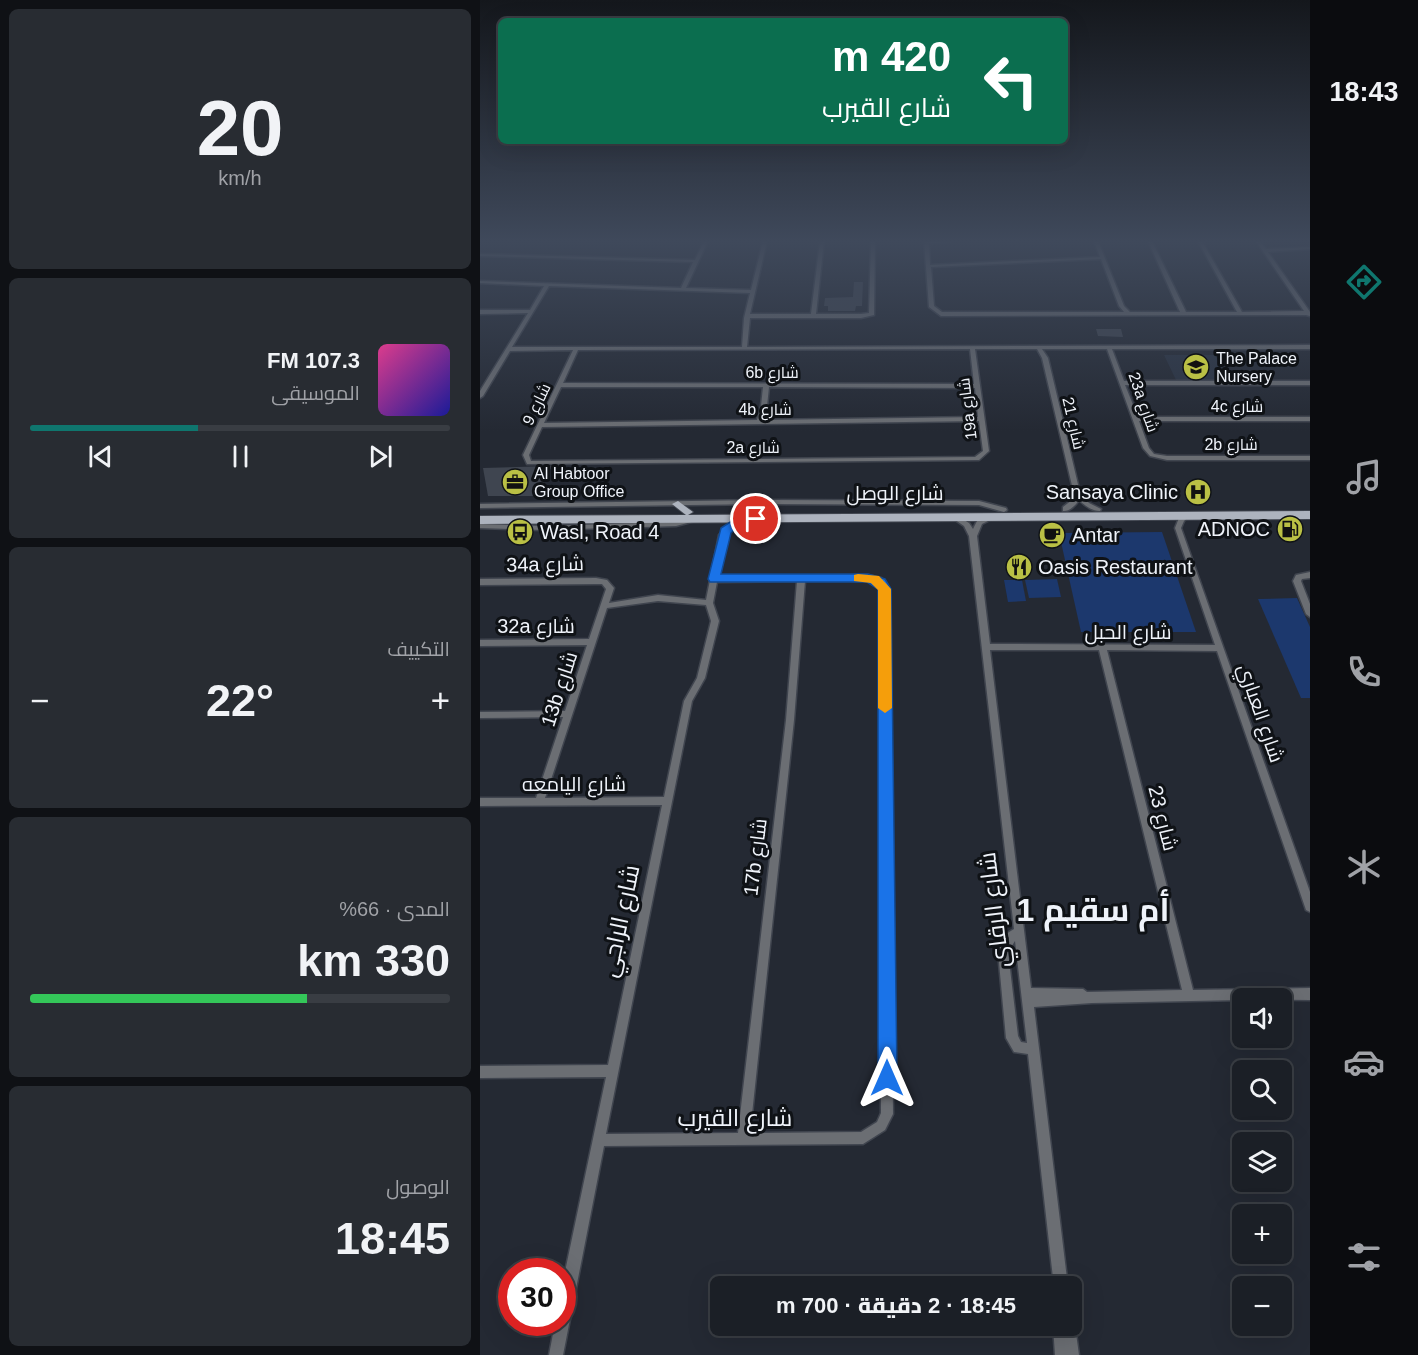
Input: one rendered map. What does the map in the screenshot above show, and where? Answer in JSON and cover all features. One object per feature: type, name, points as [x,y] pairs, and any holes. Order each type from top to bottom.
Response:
[{"type":"main road","name":"شارع الوصل","points":[[480,512],[1310,508]]},
{"type":"main road","name":"شارع الوصل","points":[[480,520],[686,511],[708,519],[1310,515]]},
{"type":"main road","points":[[1128,525],[1142,516]]},
{"type":"street","points":[[480,396],[482,388],[536,304]]},
{"type":"street","points":[[741,349],[751,304]]},
{"type":"street","points":[[815,304],[815,316]]},
{"type":"street","points":[[748,317],[869,315],[873,312],[873,304]]},
{"type":"street","points":[[932,304],[937,313],[1290,313],[1309,315]]},
{"type":"street","points":[[1122,304],[1126,314]]},
{"type":"street","points":[[1181,304],[1186,314]]},
{"type":"street","points":[[1238,304],[1244,314]]},
{"type":"street","points":[[480,312],[531,312]]},
{"type":"street","points":[[508,350],[1310,347]]},
{"type":"street","name":"19a شارع","points":[[975,348],[986,451],[982,457]]},
{"type":"street","name":"شارع 21","points":[[1039,348],[1045,358],[1077,494]]},
{"type":"street","name":"شارع 21","points":[[1045,358],[1047,348]]},
{"type":"street","name":"23a شارع","points":[[1112,348],[1146,448],[1152,455]]},
{"type":"street","name":"شارع 9","points":[[526,461],[526,455],[541,423],[579,350]]},
{"type":"street","points":[[1124,384],[1310,383]]},
{"type":"street","name":"6b شارع","points":[[560,386],[978,385]]},
{"type":"street","points":[[761,422],[769,386]]},
{"type":"street","name":"4c شارع","points":[[1136,421],[1310,419]]},
{"type":"street","name":"4b شارع","points":[[541,423],[982,421]]},
{"type":"street","name":"2b شارع","points":[[1152,455],[1167,458],[1310,458]]},
{"type":"street","name":"2a شارع","points":[[526,461],[534,464],[982,457]]},
{"type":"street","points":[[1065,509],[1075,501],[1077,494],[1087,504],[1098,509]]},
{"type":"street","points":[[480,506],[686,511]]},
{"type":"street","name":"شارع الوصل","points":[[480,526],[547,528],[676,524],[686,511]]},
{"type":"street","points":[[1160,516],[1172,523],[1179,532]]},
{"type":"street","points":[[1179,532],[1179,523],[1186,516]]},
{"type":"street","points":[[954,517],[967,525],[973,536]]},
{"type":"street","points":[[973,536],[980,523],[992,517]]},
{"type":"street","points":[[708,519],[718,525],[723,535],[732,525],[747,519]]},
{"type":"street","name":"شارع العباري","points":[[1179,532],[1310,907]]},
{"type":"street","name":"شارع الراجي","points":[[575,1258],[688,701],[700,682],[715,621],[709,603],[723,535]]},
{"type":"street","name":"شارع الرقاي","points":[[973,536],[1059,1276]]},
{"type":"street","points":[[1310,575],[1299,577],[1297,581],[1310,614]]},
{"type":"street","name":"شارع القيرب","points":[[598,1140],[863,1138],[873,1134],[881,1126],[887,1114],[885,589],[878,580],[868,578],[801,580]]},
{"type":"street","points":[[714,579],[801,580]]},
{"type":"street","name":"34a شارع","points":[[480,582],[596,580],[609,586]]},
{"type":"street","name":"17b شارع","points":[[743,1139],[790,719],[801,580]]},
{"type":"street","name":"13b شارع","points":[[539,802],[570,714],[609,586]]},
{"type":"street","points":[[604,606],[658,598],[709,603]]},
{"type":"street","name":"32a شارع","points":[[480,643],[592,642]]},
{"type":"street","name":"شارع الحبل","points":[[986,649],[1219,648]]},
{"type":"street","name":"شارع 23","points":[[1103,649],[1189,996]]},
{"type":"street","points":[[480,715],[570,714]]},
{"type":"street","name":"شارع اليامعه","points":[[480,802],[668,801]]},
{"type":"street","points":[[1019,932],[1010,938],[1003,952],[1012,1038],[1018,1048],[1032,1050]]},
{"type":"street","points":[[1027,997],[1310,994]]},
{"type":"street","points":[[480,1072],[612,1071]]},
{"type":"street","name":"شارع الراجي","points":[[556,1355],[559,1336]]},
{"type":"street","points":[[1061,1336],[1062,1355]]},
{"type":"street","points":[[1069,1336],[1072,1355]]},
{"type":"shaded area","name":"The Palace Nursery","points":[[1164,355],[1215,355],[1229,380],[1176,380]]},
{"type":"shaded area","points":[[1162,532],[1196,632],[1081,632],[1059,533]]},
{"type":"shaded area","points":[[1057,579],[1061,597],[1029,598],[1025,580]]},
{"type":"shaded area","points":[[1004,580],[1022,580],[1026,601],[1008,602]]},
{"type":"shaded area","points":[[1297,598],[1310,627],[1310,698],[1301,698],[1258,599]]},
{"type":"building","points":[[862,304],[856,306],[855,311],[828,311],[828,306],[824,306]]},
{"type":"building","points":[[1096,329],[1121,329],[1123,337],[1098,336]]},
{"type":"building","name":"Al Habtoor Group Office","points":[[552,466],[537,496],[488,496],[483,468]]},
{"type":"slow traffic","points":[[858,578],[875,579],[885,589],[885,708]]},
{"type":"place","name":"The Palace Nursery","points":[[1196,367]]},
{"type":"place","name":"Al Habtoor Group Office","points":[[515,482]]},
{"type":"place","name":"Sansaya Clinic","points":[[1198,492]]},
{"type":"place","name":"ADNOC","points":[[1290,529]]},
{"type":"place","name":"Wasl, Road 4","points":[[520,532]]},
{"type":"place","name":"Antar","points":[[1052,535]]},
{"type":"place","name":"Oasis Restaurant","points":[[1019,567]]},
{"type":"district","name":"أم سقيم 1","points":[[1093,910]]},
{"type":"route","points":[[756,519],[742,520],[725,531],[714,579],[868,578],[880,582],[885,589],[887,1078]]}]
